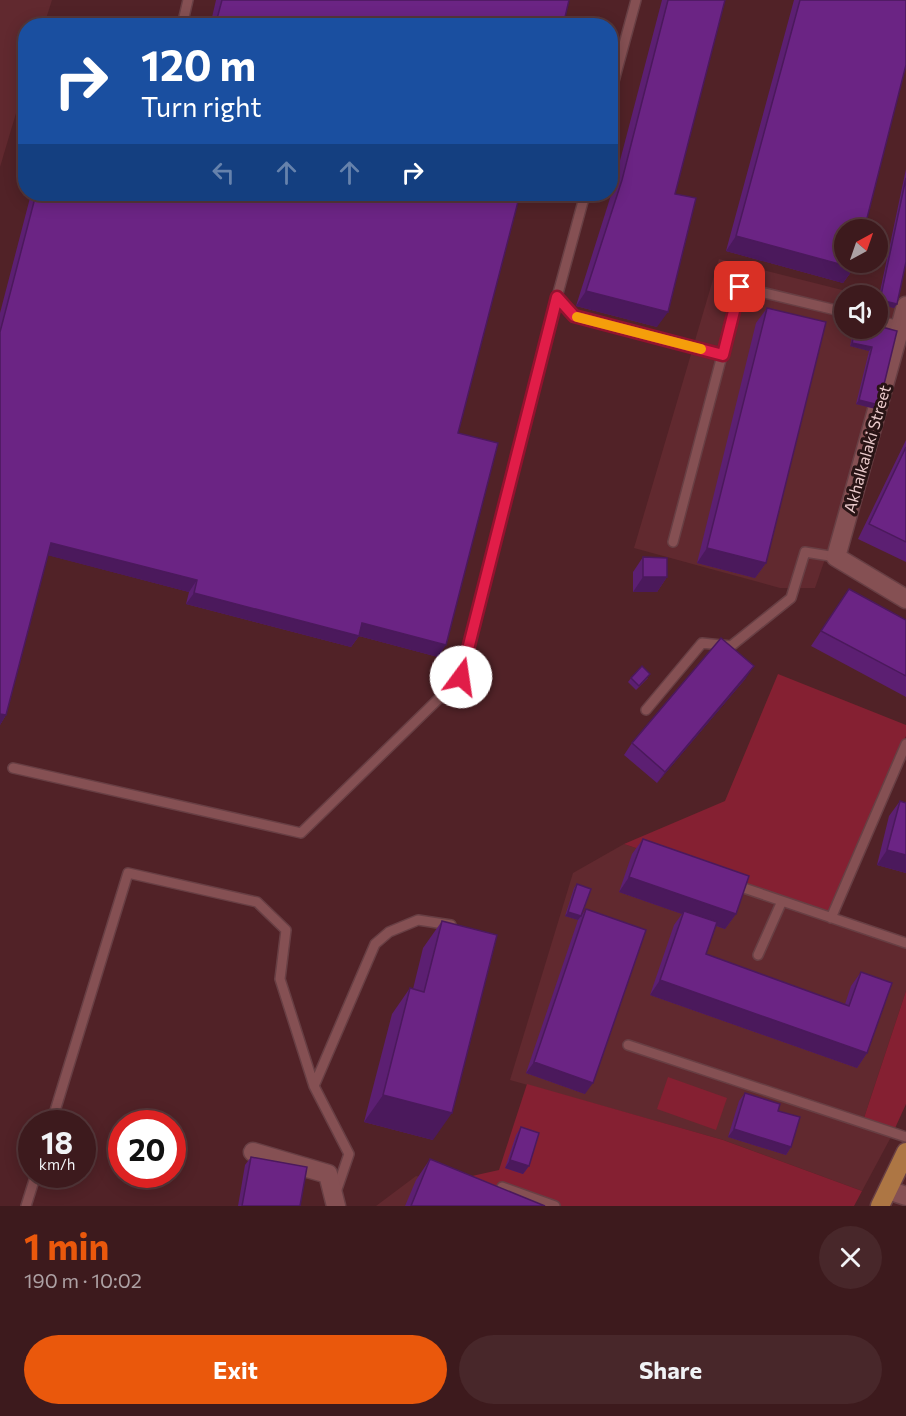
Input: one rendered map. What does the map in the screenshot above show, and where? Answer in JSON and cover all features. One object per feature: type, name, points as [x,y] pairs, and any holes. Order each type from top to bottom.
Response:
[{"type":"main road","points":[[884,1198],[906,1152]]},
{"type":"street","name":"Akhalkalaki Street","points":[[836,558],[906,306]]},
{"type":"street","points":[[836,558],[906,599]]},
{"type":"street","points":[[253,1152],[328,1174],[335,1202]]},
{"type":"street","points":[[884,1198],[906,1196]]},
{"type":"lane","points":[[184,17],[188,0]]},
{"type":"lane","points":[[618,66],[636,0]]},
{"type":"lane","points":[[13,768],[301,833],[461,677],[583,201]]},
{"type":"lane","points":[[673,542],[740,287],[834,310]]},
{"type":"lane","points":[[557,297],[574,316],[723,355]]},
{"type":"lane","points":[[888,324],[902,327]]},
{"type":"lane","points":[[646,710],[702,643],[731,646],[791,598],[805,552],[836,558]]},
{"type":"lane","points":[[831,918],[906,744]]},
{"type":"lane","points":[[55,1110],[128,873],[256,902],[286,930],[280,979],[315,1086],[349,1154],[335,1202]]},
{"type":"lane","points":[[726,882],[906,943]]},
{"type":"lane","points":[[758,955],[782,901]]},
{"type":"lane","points":[[315,1086],[375,944],[389,932],[418,920],[464,928]]},
{"type":"lane","points":[[628,1045],[906,1137]]},
{"type":"lane","points":[[502,1187],[555,1206]]},
{"type":"lane","points":[[26,1206],[32,1188]]},
{"type":"shaded area","points":[[0,0],[52,0],[46,18],[18,18],[18,107],[0,167]]},
{"type":"shaded area","points":[[719,259],[834,288],[834,339],[888,339],[888,301],[901,304],[875,414],[815,588],[780,588],[634,548]]},
{"type":"shaded area","points":[[778,674],[906,725],[906,736],[830,913],[624,844],[725,801]]},
{"type":"shaded area","points":[[624,844],[752,886],[750,895],[906,949],[906,991],[861,1127],[891,1137],[862,1191],[723,1140],[510,1080],[573,873]]},
{"type":"shaded area","points":[[906,991],[906,1104],[891,1137],[861,1127]]},
{"type":"shaded area","points":[[668,1077],[727,1098],[716,1130],[657,1109]]},
{"type":"shaded area","points":[[527,1084],[723,1140],[862,1191],[854,1206],[505,1206],[445,1182],[499,1170]]},
{"type":"shaded area","points":[[416,1176],[445,1182],[505,1206],[376,1206]]},
{"type":"building","points":[[222,0],[569,0],[565,18],[217,18]]},
{"type":"building","points":[[668,0],[725,0],[675,194],[696,198],[668,312],[586,291],[615,201],[618,201]]},
{"type":"building","points":[[800,0],[906,0],[906,65],[867,219],[834,219],[834,263],[736,236]]},
{"type":"building","points":[[906,178],[906,262],[897,304],[888,302],[888,285],[883,285],[886,273],[888,273],[888,262]]},
{"type":"building","points":[[34,201],[518,201],[458,433],[498,443],[446,645],[362,623],[359,636],[194,593],[197,580],[51,543],[6,715],[0,714],[0,332]]},
{"type":"building","points":[[767,308],[826,322],[766,563],[707,548]]},
{"type":"building","points":[[888,329],[897,331],[879,405],[859,400],[872,347],[852,343],[853,339],[888,339]]},
{"type":"building","points":[[906,447],[906,542],[869,524]]},
{"type":"building","points":[[643,557],[667,558],[667,577],[643,577]]},
{"type":"building","points":[[849,589],[906,620],[906,676],[821,631]]},
{"type":"building","points":[[721,638],[754,666],[665,772],[632,743]]},
{"type":"building","points":[[642,666],[650,674],[639,686],[631,678]]},
{"type":"building","points":[[900,801],[906,803],[906,855],[887,850]]},
{"type":"building","points":[[643,839],[749,876],[736,914],[629,877]]},
{"type":"building","points":[[577,884],[591,889],[581,916],[568,912]]},
{"type":"building","points":[[586,909],[646,930],[593,1083],[534,1062]]},
{"type":"building","points":[[684,911],[717,922],[706,954],[849,1006],[861,972],[892,983],[867,1053],[660,980]]},
{"type":"building","points":[[442,921],[497,935],[452,1113],[383,1095],[410,988],[424,992]]},
{"type":"building","points":[[745,1093],[780,1104],[778,1111],[800,1117],[791,1147],[734,1129]]},
{"type":"building","points":[[521,1127],[539,1133],[529,1166],[510,1160]]},
{"type":"building","points":[[251,1157],[307,1167],[300,1206],[242,1206]]},
{"type":"building","points":[[430,1159],[545,1206],[411,1206]]},
{"type":"slow traffic","points":[[577,317],[701,349]]},
{"type":"route","points":[[461,677],[557,297],[574,316],[723,355],[740,287]]}]
